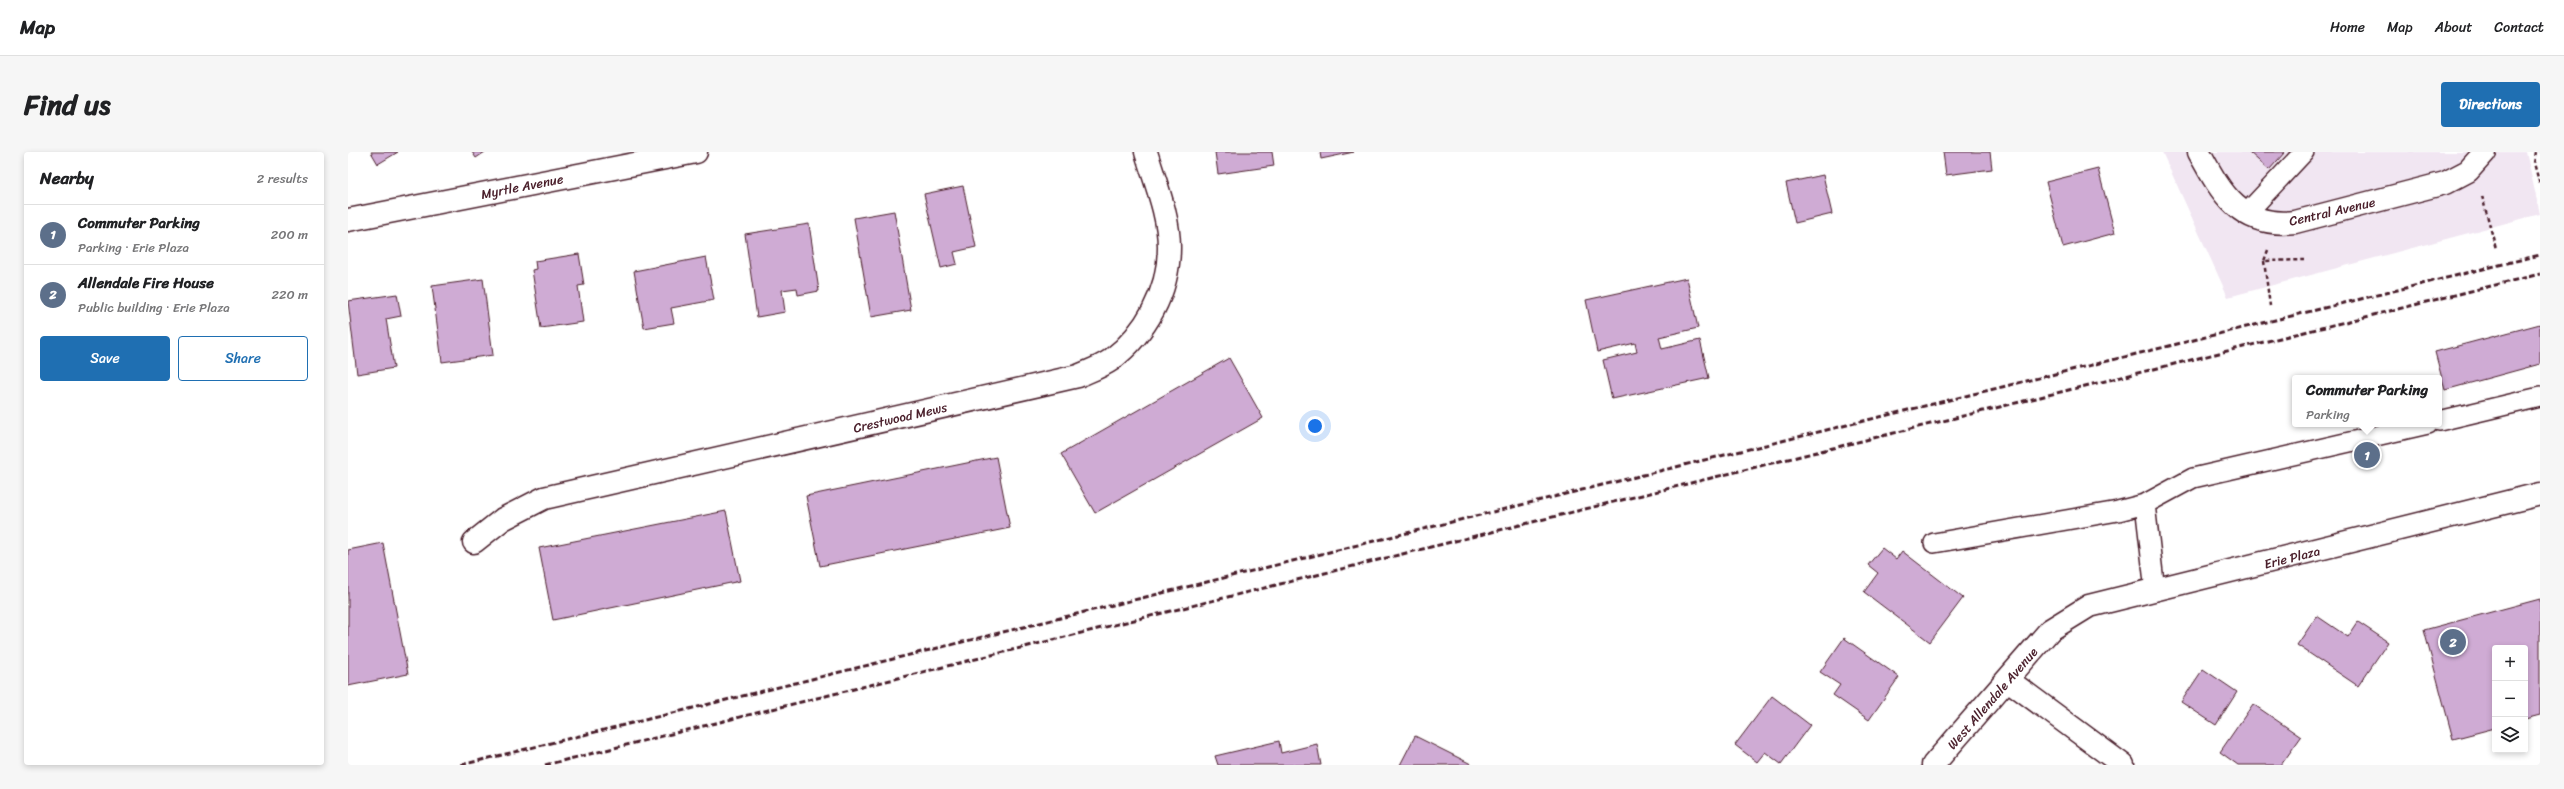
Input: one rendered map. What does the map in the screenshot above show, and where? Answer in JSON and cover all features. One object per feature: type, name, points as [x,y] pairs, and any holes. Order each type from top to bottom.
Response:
[{"type":"street","name":"Myrtle Avenue","points":[[348,220],[696,152]]},
{"type":"street","name":"Crestwood Mews","points":[[474,542],[503,519],[544,498],[1078,376],[1110,361],[1133,341],[1154,310],[1166,280],[1169,247],[1165,221],[1146,152]]},
{"type":"street","name":"Central Avenue","points":[[2199,152],[2218,187],[2232,203],[2246,214],[2260,221],[2276,224],[2295,222],[2444,183],[2468,171]]},
{"type":"street","points":[[2468,171],[2485,152]]},
{"type":"street","name":"Erie Plaza","points":[[2050,630],[2089,606],[2155,591],[2540,494]]},
{"type":"street","name":"West Allendale Avenue","points":[[1933,765],[2050,630]]},
{"type":"street","points":[[2008,680],[2123,765]]},
{"type":"lane","points":[[2246,214],[2304,152]]},
{"type":"lane","points":[[2442,420],[2540,397]]},
{"type":"lane","points":[[1934,542],[2118,511],[2145,504],[2193,478],[2415,427]]},
{"type":"lane","points":[[2145,504],[2155,591]]},
{"type":"path","points":[[2536,152],[2534,163],[2540,185]]},
{"type":"path","points":[[2468,171],[2485,203],[2496,249]]},
{"type":"path","points":[[2264,261],[2270,306]]},
{"type":"shaded area","points":[[2162,152],[2526,152],[2540,214],[2228,297]]},
{"type":"building","points":[[371,152],[398,152],[378,164]]},
{"type":"building","points":[[472,152],[485,152],[476,158]]},
{"type":"building","points":[[1215,152],[1272,152],[1274,166],[1218,174]]},
{"type":"building","points":[[1320,152],[1354,152],[1321,159]]},
{"type":"building","points":[[1943,152],[1990,152],[1992,169],[1946,175]]},
{"type":"building","points":[[2249,152],[2285,152],[2269,170]]},
{"type":"building","points":[[2098,169],[2115,233],[2063,247],[2046,182]]},
{"type":"building","points":[[1823,175],[1832,214],[1795,223],[1786,183]]},
{"type":"building","points":[[963,186],[976,247],[954,252],[957,264],[941,268],[924,194]]},
{"type":"building","points":[[894,211],[911,310],[871,317],[854,218]]},
{"type":"building","points":[[809,224],[819,291],[798,295],[797,288],[782,290],[785,312],[757,317],[745,234]]},
{"type":"building","points":[[579,254],[584,285],[578,286],[583,322],[541,328],[532,270],[536,269],[535,261]]},
{"type":"building","points":[[706,257],[714,300],[671,308],[674,323],[644,328],[634,271]]},
{"type":"building","points":[[1687,278],[1698,328],[1659,337],[1662,349],[1700,340],[1709,378],[1612,399],[1603,360],[1637,352],[1635,343],[1597,352],[1586,300]]},
{"type":"building","points":[[483,279],[493,355],[442,362],[432,286]]},
{"type":"building","points":[[397,294],[401,316],[386,319],[394,368],[357,374],[348,301]]},
{"type":"building","points":[[2540,324],[2540,364],[2445,390],[2435,352]]},
{"type":"building","points":[[1229,358],[1263,418],[1095,513],[1061,454]]},
{"type":"building","points":[[996,457],[1010,528],[820,566],[806,496]]},
{"type":"building","points":[[726,511],[740,581],[553,620],[539,548]]},
{"type":"building","points":[[383,543],[408,674],[348,686],[348,550]]},
{"type":"building","points":[[1882,548],[1896,559],[1902,551],[1963,598],[1930,642],[1864,592],[1878,573],[1868,565]]},
{"type":"building","points":[[2540,599],[2540,715],[2528,718],[2528,645],[2492,645],[2492,729],[2453,739],[2424,630]]},
{"type":"building","points":[[2317,616],[2348,637],[2358,622],[2388,642],[2358,686],[2297,645]]},
{"type":"building","points":[[1844,638],[1899,677],[1869,720],[1833,695],[1840,685],[1820,672]]},
{"type":"building","points":[[2203,669],[2237,692],[2216,725],[2181,702]]},
{"type":"building","points":[[1772,696],[1810,725],[1781,764],[1765,752],[1757,762],[1735,745]]},
{"type":"building","points":[[2253,704],[2301,737],[2281,765],[2238,765],[2220,752]]},
{"type":"building","points":[[1415,736],[1471,764],[1471,765],[1400,765]]},
{"type":"building","points":[[1279,741],[1281,753],[1317,744],[1321,765],[1218,765],[1215,756]]},
{"type":"railway","points":[[461,765],[2540,255]]},
{"type":"railway","points":[[545,765],[2540,274]]},
{"type":"place","name":"Commuter Parking","points":[[2367,455]]},
{"type":"place","name":"Allendale Fire House","points":[[2453,642]]}]
